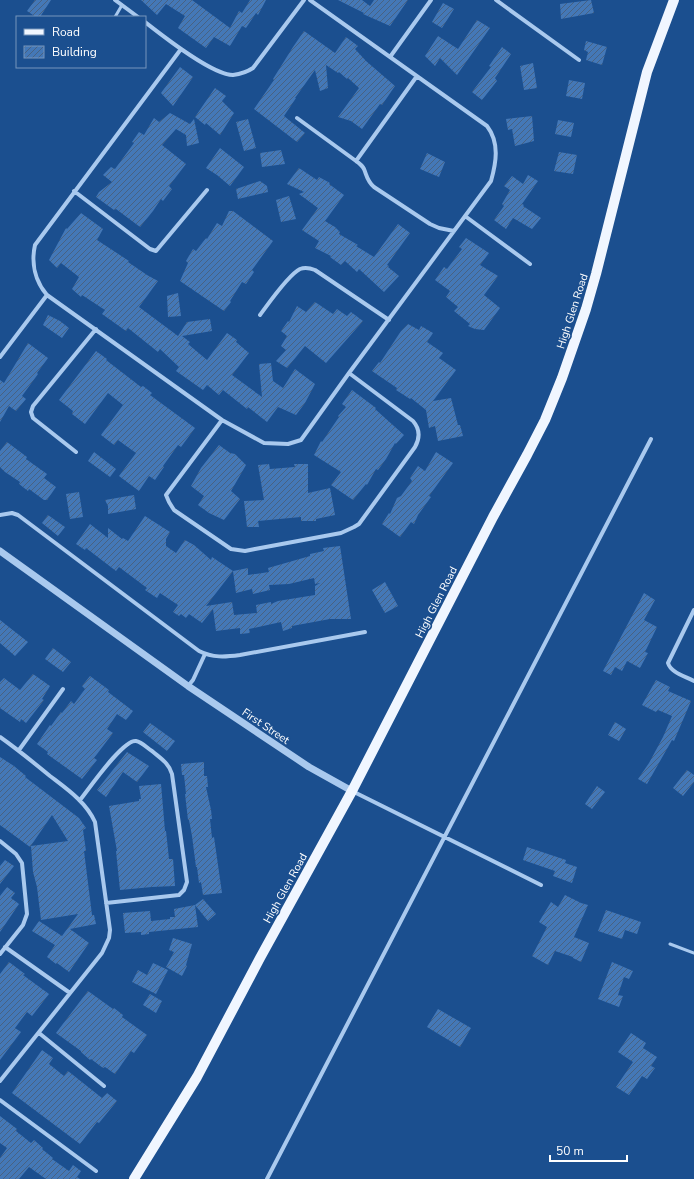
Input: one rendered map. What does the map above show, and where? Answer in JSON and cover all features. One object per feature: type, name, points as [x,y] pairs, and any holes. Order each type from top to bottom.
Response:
[{"type":"main road","name":"High Glen Road","points":[[134,1179],[197,1077],[249,978],[352,790],[493,517],[545,420],[562,378],[596,274],[647,72],[674,0]]},
{"type":"street","points":[[115,0],[137,16]]},
{"type":"street","points":[[146,23],[181,49],[213,69],[231,75],[244,73],[254,68],[304,0]]},
{"type":"street","points":[[181,49],[35,245],[33,254],[34,268],[40,286],[48,295],[222,420],[264,443],[278,445],[296,443],[301,440],[491,181],[495,168],[496,153],[493,137],[487,126],[310,0]]},
{"type":"street","points":[[390,57],[431,0]]},
{"type":"street","points":[[496,0],[579,60]]},
{"type":"street","points":[[356,161],[417,76]]},
{"type":"street","points":[[297,118],[363,167],[369,183],[374,187],[430,224],[454,231]]},
{"type":"street","points":[[74,191],[150,249],[156,251],[207,190]]},
{"type":"street","points":[[465,216],[530,264]]},
{"type":"street","points":[[260,314],[293,274],[301,269],[310,268],[389,320]]},
{"type":"street","points":[[0,357],[48,295]]},
{"type":"street","points":[[76,452],[33,418],[31,412],[33,406],[96,330]]},
{"type":"street","points":[[222,420],[166,495],[174,510],[231,549],[238,550],[255,549],[341,533],[359,524],[416,447],[419,436],[417,426],[413,421],[349,373]]},
{"type":"street","points":[[267,1179],[651,439]]},
{"type":"street","points":[[0,515],[12,513],[18,515],[205,654],[223,657],[240,655],[365,632]]},
{"type":"street","name":"First Street","points":[[0,551],[188,686],[309,767],[541,885]]},
{"type":"street","points":[[694,610],[668,663],[673,670],[694,681]]},
{"type":"street","points":[[188,686],[193,680],[205,654]]},
{"type":"street","points":[[18,750],[63,689]]},
{"type":"street","points":[[0,737],[80,800],[91,812],[95,822],[110,930],[102,953],[0,1081]]},
{"type":"street","points":[[80,800],[117,752],[131,742],[136,741],[144,744],[167,764],[172,774],[187,882],[186,886],[179,895],[106,903]]},
{"type":"street","points":[[0,841],[16,854],[22,863],[27,914],[23,925],[0,954]]},
{"type":"street","points":[[5,947],[70,993]]},
{"type":"street","points":[[39,1033],[104,1086]]},
{"type":"street","points":[[0,1100],[96,1171]]},
{"type":"lane","points":[[116,16],[122,5]]},
{"type":"lane","points":[[670,944],[694,953]]},
{"type":"building","points":[[35,0],[51,0],[41,16],[34,16],[27,11]]},
{"type":"building","points":[[141,0],[192,0],[230,28],[239,11],[242,13],[250,0],[266,0],[258,15],[256,13],[246,28],[242,26],[230,46],[214,37],[206,48],[178,28],[185,16],[166,4],[157,15]]},
{"type":"building","points":[[338,0],[362,0],[370,6],[374,0],[408,0],[390,26],[363,14],[364,13]]},
{"type":"building","points":[[591,0],[594,13],[561,19],[560,4]]},
{"type":"building","points":[[443,3],[454,9],[442,28],[432,22]]},
{"type":"building","points":[[477,20],[490,28],[457,75],[440,58],[435,66],[425,56],[438,36],[458,49]]},
{"type":"building","points":[[304,31],[335,53],[346,37],[358,46],[355,49],[366,61],[395,86],[382,105],[380,104],[362,129],[351,121],[338,117],[359,88],[348,78],[347,79],[339,72],[338,73],[326,65],[328,88],[320,91],[315,70],[284,116],[305,133],[297,142],[254,109]]},
{"type":"building","points":[[586,41],[607,47],[602,65],[586,60],[588,52],[584,50]]},
{"type":"building","points":[[502,47],[511,54],[495,78],[497,81],[482,100],[472,92],[491,67],[489,66]]},
{"type":"building","points":[[533,63],[537,88],[524,90],[520,66]]},
{"type":"building","points":[[180,67],[193,77],[173,106],[161,93]]},
{"type":"building","points":[[569,80],[585,83],[582,99],[566,96]]},
{"type":"building","points":[[215,88],[226,96],[222,101],[234,113],[220,135],[206,123],[205,125],[195,117]]},
{"type":"building","points":[[170,113],[190,124],[194,119],[199,143],[187,146],[186,135],[176,129],[162,145],[186,164],[169,186],[172,189],[163,201],[161,199],[140,227],[116,209],[114,210],[96,197],[99,192],[112,182],[103,175],[111,167],[115,169],[134,143],[132,142],[139,132],[144,135],[154,118],[159,122]]},
{"type":"building","points":[[532,116],[534,141],[515,146],[512,129],[508,130],[506,119]]},
{"type":"building","points":[[248,119],[256,148],[244,151],[236,122]]},
{"type":"building","points":[[558,120],[574,123],[571,137],[555,134]]},
{"type":"building","points":[[220,148],[244,167],[230,186],[206,168]]},
{"type":"building","points":[[281,150],[285,164],[262,167],[260,153]]},
{"type":"building","points":[[559,152],[577,155],[573,174],[554,171]]},
{"type":"building","points":[[427,153],[445,162],[439,177],[420,169]]},
{"type":"building","points":[[299,168],[317,180],[319,177],[330,183],[329,184],[344,195],[325,221],[335,227],[340,232],[339,234],[358,245],[356,246],[374,257],[398,224],[410,233],[387,265],[399,276],[384,292],[359,269],[357,272],[345,261],[341,265],[330,257],[331,256],[315,248],[319,241],[302,230],[318,208],[299,194],[304,192],[287,184]]},
{"type":"building","points":[[528,175],[538,181],[522,204],[541,218],[532,229],[513,218],[506,229],[494,220],[504,206],[502,204],[510,190],[504,186],[512,176],[523,184]]},
{"type":"building","points":[[260,181],[267,186],[268,192],[238,199],[236,189]]},
{"type":"building","points":[[289,196],[296,219],[281,222],[276,200]]},
{"type":"building","points":[[229,211],[233,211],[273,241],[252,270],[254,272],[246,284],[242,282],[230,301],[231,302],[224,311],[180,281],[188,263],[186,261],[193,249],[196,251],[206,238],[207,239],[217,223],[222,226]]},
{"type":"building","points":[[81,213],[103,229],[97,240],[158,281],[139,307],[178,336],[187,322],[210,319],[212,331],[182,336],[190,342],[188,344],[207,360],[227,333],[237,340],[236,342],[249,353],[232,375],[262,397],[259,364],[271,363],[273,381],[283,388],[295,369],[315,384],[305,403],[296,415],[278,407],[267,422],[248,407],[247,409],[223,390],[219,395],[207,385],[203,390],[176,371],[179,367],[160,349],[158,352],[128,328],[126,331],[102,314],[105,310],[82,295],[81,297],[72,289],[79,277],[61,263],[57,268],[49,260],[66,228],[67,229]]},
{"type":"building","points":[[466,238],[489,253],[480,265],[498,276],[484,295],[500,308],[484,330],[475,329],[468,326],[470,324],[454,311],[458,307],[446,297],[450,291],[435,280],[444,267],[447,269],[462,249],[459,247]]},
{"type":"building","points":[[178,293],[181,316],[168,317],[167,296]]},
{"type":"building","points":[[315,302],[333,314],[337,309],[347,316],[351,312],[363,321],[326,363],[305,346],[287,368],[276,361],[286,350],[281,346],[287,336],[281,331],[288,321],[289,322],[297,306],[306,312]]},
{"type":"building","points":[[48,315],[60,321],[69,328],[62,338],[43,325]]},
{"type":"building","points":[[408,324],[419,330],[421,326],[433,333],[427,342],[443,353],[439,358],[456,370],[433,401],[451,398],[458,425],[460,425],[463,436],[438,441],[435,426],[429,428],[426,410],[411,398],[410,399],[396,390],[397,388],[372,371],[379,362],[380,363],[401,331]]},
{"type":"building","points":[[28,343],[48,358],[22,396],[26,399],[16,411],[9,406],[0,422],[0,380],[4,383]]},
{"type":"building","points":[[96,351],[141,387],[143,386],[152,393],[150,395],[195,428],[181,447],[178,445],[155,480],[149,476],[139,491],[119,476],[136,453],[118,440],[114,445],[101,435],[123,405],[108,393],[85,424],[72,414],[73,411],[59,400]]},
{"type":"building","points":[[352,390],[376,408],[375,409],[404,435],[396,444],[395,443],[378,470],[376,469],[367,485],[366,484],[353,500],[331,485],[341,472],[314,455],[321,441],[322,442],[339,417],[338,416],[346,407],[342,404]]},
{"type":"building","points":[[7,442],[27,457],[26,459],[47,474],[44,478],[56,487],[47,500],[44,500],[29,489],[28,491],[19,484],[20,482],[0,467],[0,451]]},
{"type":"building","points":[[219,445],[230,453],[235,454],[246,465],[231,491],[240,499],[224,520],[209,513],[198,505],[204,496],[191,486],[201,468]]},
{"type":"building","points":[[94,452],[116,469],[110,477],[88,461]]},
{"type":"building","points":[[436,452],[453,463],[429,496],[431,497],[418,515],[414,524],[411,522],[400,537],[382,524],[389,513],[390,514],[397,498],[401,496],[412,481],[410,478],[418,466],[425,471]]},
{"type":"building","points":[[269,464],[270,469],[295,467],[294,464],[308,464],[308,493],[330,488],[335,515],[316,519],[316,521],[301,521],[301,517],[258,521],[259,527],[247,527],[244,501],[264,500],[258,465]]},
{"type":"building","points":[[79,492],[83,517],[70,519],[66,494]]},
{"type":"building","points":[[134,495],[136,509],[108,514],[108,506],[105,500]]},
{"type":"building","points":[[48,515],[65,527],[58,536],[42,523]]},
{"type":"building","points":[[145,516],[170,532],[166,539],[166,546],[176,553],[185,540],[194,545],[211,560],[212,557],[233,571],[248,568],[248,575],[269,572],[268,568],[324,551],[323,548],[340,546],[351,619],[330,619],[292,626],[292,628],[283,631],[281,622],[249,629],[250,633],[240,634],[240,628],[216,631],[213,609],[202,623],[189,614],[186,618],[181,614],[179,616],[173,612],[178,605],[160,593],[157,598],[145,590],[147,588],[119,567],[116,571],[86,548],[85,550],[76,544],[90,524],[108,538],[108,528],[122,539],[123,538],[128,541]],"holes":[[[233,571],[236,593],[252,589],[253,594],[270,590],[269,585],[289,584],[314,578],[315,584],[320,583],[315,586],[315,595],[278,601],[271,604],[271,602],[256,605],[257,613],[234,615],[232,602],[206,606]]]},
{"type":"building","points":[[385,582],[398,606],[385,613],[372,590]]},
{"type":"building","points":[[644,593],[655,600],[644,620],[657,627],[645,652],[648,653],[640,668],[627,661],[622,671],[615,667],[611,675],[603,671]]},
{"type":"building","points":[[0,620],[28,642],[15,656],[0,643]]},
{"type":"building","points":[[53,648],[71,662],[63,672],[45,659]]},
{"type":"building","points":[[33,674],[50,686],[42,699],[44,700],[26,723],[21,719],[20,722],[0,708],[0,682],[4,678],[20,690]]},
{"type":"building","points":[[90,676],[133,711],[126,720],[117,714],[107,729],[113,733],[94,758],[97,760],[82,779],[47,754],[48,752],[37,744],[50,725],[51,726],[71,701],[74,704],[85,689],[82,686]]},
{"type":"building","points":[[656,680],[670,687],[668,691],[691,701],[674,741],[672,740],[647,784],[638,779],[649,763],[672,716],[658,710],[656,712],[642,705]]},
{"type":"building","points":[[615,722],[626,729],[619,741],[608,735]]},
{"type":"building","points":[[150,723],[175,741],[167,751],[143,732]]},
{"type":"building","points":[[127,752],[149,766],[137,782],[123,772],[106,797],[97,790]]},
{"type":"building","points":[[0,757],[14,766],[26,776],[25,777],[79,818],[86,828],[83,830],[86,851],[84,851],[92,915],[94,915],[96,924],[70,929],[89,943],[69,972],[47,957],[55,945],[32,931],[39,921],[62,936],[78,914],[41,920],[37,887],[33,872],[31,846],[68,841],[52,815],[30,847],[0,825]]},
{"type":"building","points":[[204,762],[204,776],[207,776],[208,787],[206,787],[212,819],[210,819],[212,838],[214,837],[222,893],[203,895],[201,882],[199,883],[188,820],[184,775],[182,775],[181,764]]},
{"type":"building","points":[[687,770],[694,775],[694,782],[683,796],[673,788]]},
{"type":"building","points":[[161,784],[165,831],[169,859],[173,859],[175,886],[120,890],[117,851],[109,806],[139,801],[139,799],[141,799],[139,786]]},
{"type":"building","points":[[597,786],[605,792],[592,809],[585,804]]},
{"type":"building","points":[[527,847],[566,860],[565,863],[577,867],[572,883],[553,876],[555,871],[523,860]]},
{"type":"building","points":[[5,860],[14,866],[0,884],[0,866]]},
{"type":"building","points":[[7,887],[15,893],[11,898],[19,904],[0,932],[0,896]]},
{"type":"building","points":[[565,895],[588,905],[574,937],[589,943],[581,962],[573,957],[555,951],[548,965],[532,956],[547,927],[539,922],[551,902],[558,907]]},
{"type":"building","points":[[203,899],[216,914],[208,921],[195,905]]},
{"type":"building","points":[[195,905],[198,927],[149,932],[149,934],[141,935],[141,932],[125,933],[123,913],[150,911],[151,921],[170,919],[170,917],[175,917],[174,909]]},
{"type":"building","points":[[606,910],[641,922],[637,934],[625,930],[622,939],[598,931]]},
{"type":"building","points":[[173,938],[192,944],[187,966],[182,976],[166,967],[174,952],[169,950]]},
{"type":"building","points":[[9,962],[25,974],[23,975],[49,994],[32,1016],[27,1012],[15,1028],[21,1032],[0,1060],[0,974]]},
{"type":"building","points":[[612,962],[633,971],[629,979],[624,977],[618,995],[623,996],[619,1007],[598,999]]},
{"type":"building","points":[[153,963],[168,970],[156,994],[132,982],[138,970],[147,975]]},
{"type":"building","points":[[88,991],[113,1009],[114,1008],[123,1015],[122,1017],[147,1035],[134,1053],[131,1051],[115,1074],[105,1067],[103,1068],[91,1059],[90,1060],[81,1051],[56,1033]]},
{"type":"building","points":[[150,994],[162,1001],[156,1013],[143,1005]]},
{"type":"building","points":[[438,1009],[471,1028],[460,1047],[427,1027]]},
{"type":"building","points":[[631,1033],[646,1043],[643,1048],[657,1057],[651,1066],[655,1068],[647,1079],[642,1076],[629,1095],[616,1087],[633,1062],[618,1052]]},
{"type":"building","points":[[42,1050],[53,1058],[49,1064],[64,1076],[68,1071],[102,1098],[107,1093],[117,1101],[99,1123],[97,1122],[80,1144],[12,1093]]},
{"type":"building","points":[[0,1116],[17,1129],[16,1131],[31,1143],[34,1140],[53,1158],[52,1159],[69,1171],[73,1165],[81,1171],[77,1177],[80,1179],[46,1179],[29,1167],[19,1179],[0,1179],[0,1158],[7,1148],[0,1143]]}]
